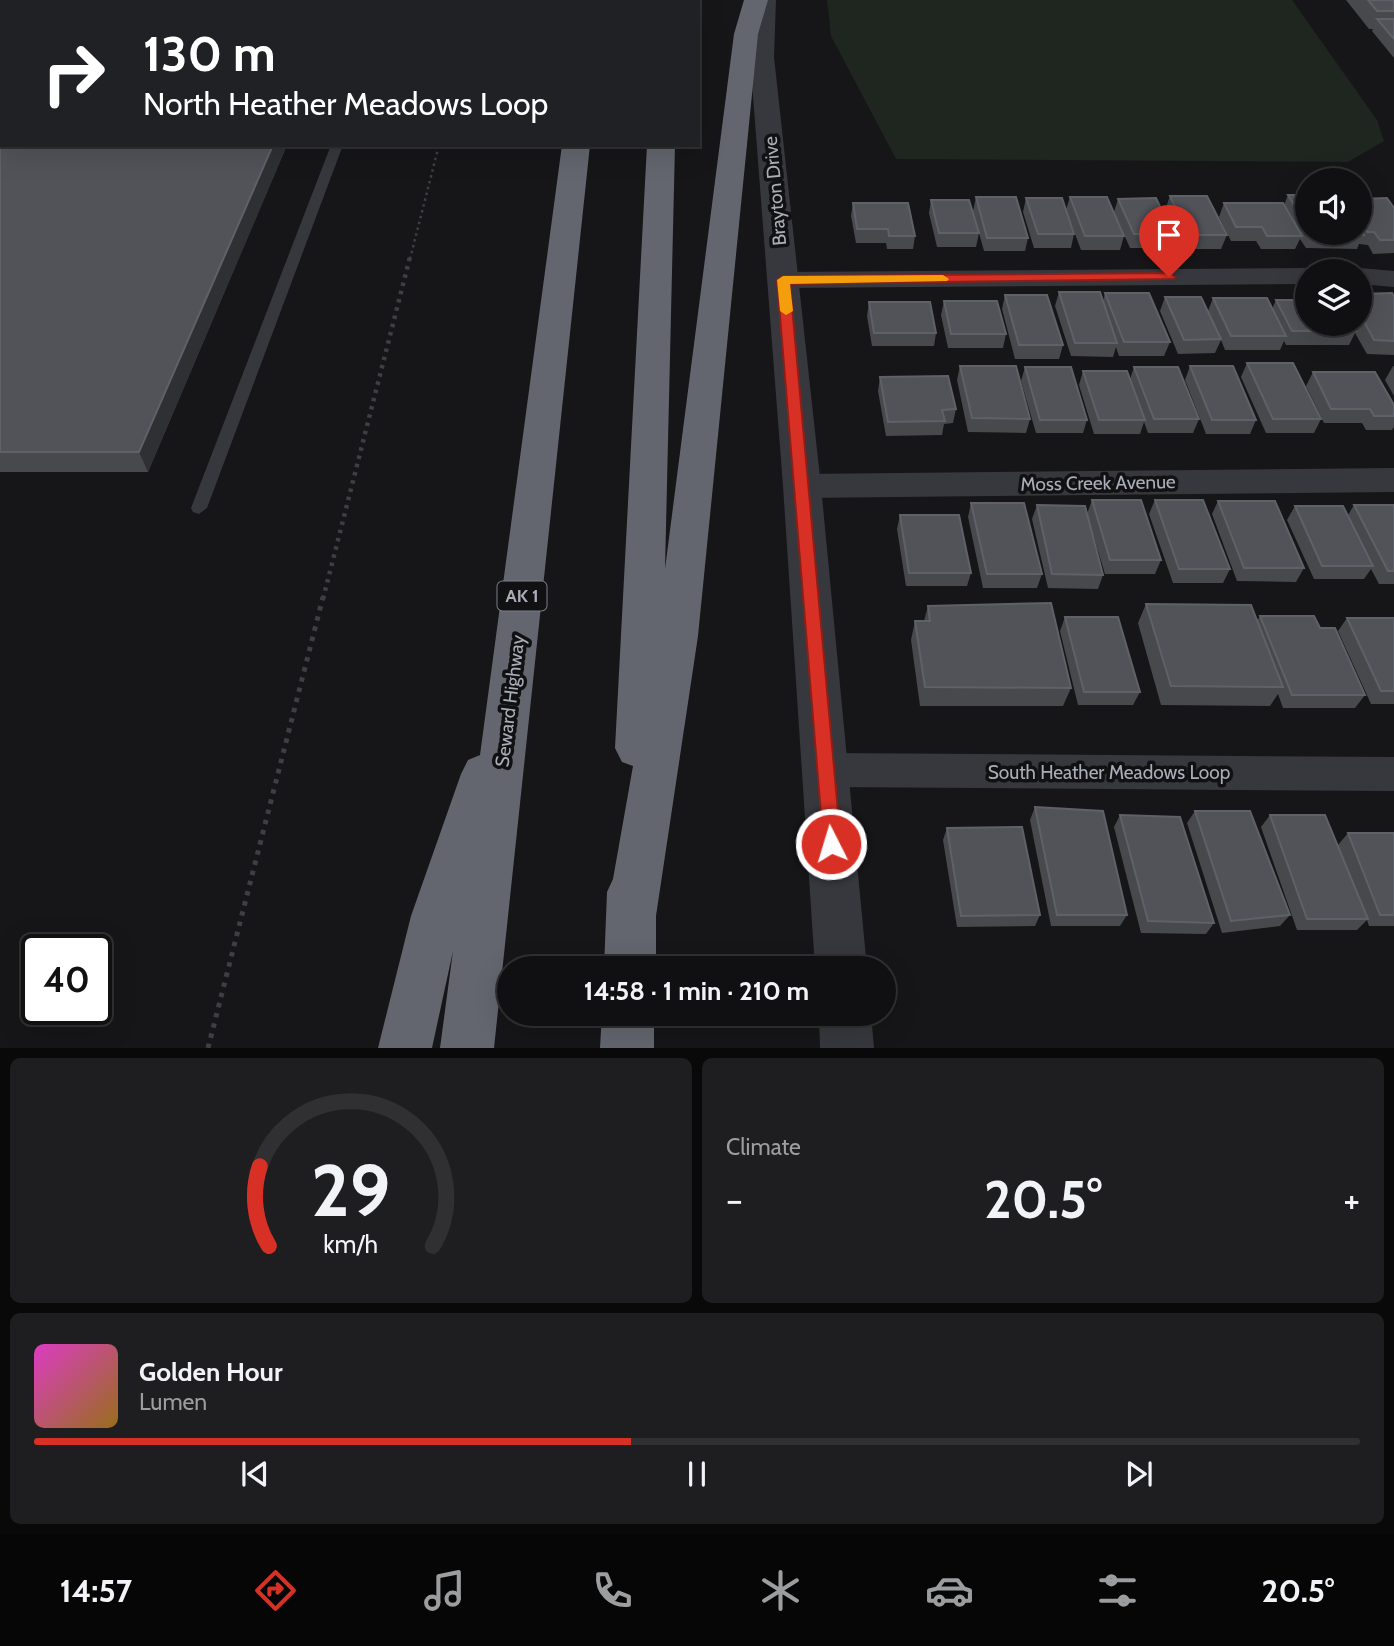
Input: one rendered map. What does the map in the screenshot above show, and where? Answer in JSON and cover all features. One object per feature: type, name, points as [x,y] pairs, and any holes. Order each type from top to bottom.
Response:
[{"type":"highway","points":[[631,918],[677,636],[746,34],[756,0]]},
{"type":"highway","name":"Seward Highway","points":[[467,1048],[576,147]]},
{"type":"highway","points":[[629,956],[661,147]]},
{"type":"highway","points":[[405,1048],[436,916],[511,696]]},
{"type":"highway","points":[[627,1048],[628,1026]]},
{"type":"street","name":"Brayton Drive","points":[[764,0],[762,57],[802,486],[840,956]]},
{"type":"street","points":[[783,280],[1295,276]]},
{"type":"street","points":[[1372,277],[1394,279]]},
{"type":"street","name":"Moss Creek Avenue","points":[[802,486],[1394,480]]},
{"type":"street","name":"South Heather Meadows Loop","points":[[825,770],[1394,774]]},
{"type":"street","points":[[846,1026],[848,1048]]},
{"type":"lane","points":[[199,509],[336,147]]},
{"type":"path","points":[[208,1048],[438,147]]},
{"type":"shaded area","points":[[827,0],[1292,0],[1377,120],[1384,141],[1348,162],[896,159],[831,36]]},
{"type":"building","points":[[1368,0],[1394,0],[1394,11],[1377,11]]},
{"type":"building","points":[[1377,19],[1394,19],[1394,39]]},
{"type":"building","points":[[0,147],[272,147],[139,452],[0,452]]},
{"type":"building","points":[[1288,195],[1295,195],[1295,207]]},
{"type":"building","points":[[1170,196],[1207,196],[1227,235],[1188,235]]},
{"type":"building","points":[[976,197],[1016,197],[1028,238],[987,238]]},
{"type":"building","points":[[1070,197],[1107,197],[1124,236],[1085,236]]},
{"type":"building","points":[[1026,198],[1062,198],[1074,234],[1038,234]]},
{"type":"building","points":[[1156,198],[1173,234],[1134,234],[1118,199]]},
{"type":"building","points":[[1387,198],[1394,208],[1394,240],[1380,240],[1372,232],[1372,199]]},
{"type":"building","points":[[931,200],[969,200],[979,233],[939,233]]},
{"type":"building","points":[[853,203],[908,203],[915,236],[889,236],[888,229],[857,229]]},
{"type":"building","points":[[1224,203],[1283,203],[1295,224],[1295,236],[1267,236],[1262,227],[1236,227]]},
{"type":"building","points":[[1059,292],[1100,292],[1117,343],[1075,343]]},
{"type":"building","points":[[1105,293],[1149,293],[1170,342],[1124,342]]},
{"type":"building","points":[[1392,293],[1394,297],[1394,341],[1374,340],[1372,336],[1372,294]]},
{"type":"building","points":[[1005,295],[1047,295],[1063,345],[1019,345]]},
{"type":"building","points":[[1165,297],[1201,297],[1221,339],[1184,340]]},
{"type":"building","points":[[1213,298],[1267,298],[1286,336],[1231,336]]},
{"type":"building","points":[[1276,300],[1295,300],[1295,331],[1292,331]]},
{"type":"building","points":[[944,301],[997,301],[1006,334],[951,334]]},
{"type":"building","points":[[869,302],[930,302],[936,333],[874,333]]},
{"type":"building","points":[[1247,363],[1293,363],[1321,419],[1273,419]]},
{"type":"building","points":[[960,366],[1016,366],[1030,419],[972,418]]},
{"type":"building","points":[[1190,366],[1233,366],[1256,420],[1212,420]]},
{"type":"building","points":[[1025,367],[1071,367],[1087,420],[1040,420]]},
{"type":"building","points":[[1134,367],[1178,367],[1199,419],[1154,419]]},
{"type":"building","points":[[1083,371],[1127,371],[1145,420],[1099,420]]},
{"type":"building","points":[[1313,372],[1375,372],[1394,405],[1394,416],[1374,416],[1370,409],[1331,409]]},
{"type":"building","points":[[948,376],[956,409],[942,410],[945,421],[888,422],[880,377]]},
{"type":"building","points":[[1092,500],[1141,500],[1161,560],[1110,560]]},
{"type":"building","points":[[1155,500],[1203,500],[1230,569],[1179,569]]},
{"type":"building","points":[[1218,501],[1275,501],[1304,568],[1244,568]]},
{"type":"building","points":[[971,503],[1024,503],[1042,574],[987,574]]},
{"type":"building","points":[[1037,505],[1085,506],[1103,575],[1052,574]]},
{"type":"building","points":[[1354,505],[1394,505],[1394,571],[1388,571]]},
{"type":"building","points":[[1295,506],[1343,506],[1373,566],[1322,566]]},
{"type":"building","points":[[900,515],[959,515],[971,573],[909,573]]},
{"type":"building","points":[[1051,603],[1071,688],[925,687],[915,621],[930,621],[928,606]]},
{"type":"building","points":[[1146,604],[1251,605],[1283,687],[1171,686]]},
{"type":"building","points":[[1260,616],[1314,616],[1320,628],[1335,628],[1365,695],[1292,695]]},
{"type":"building","points":[[1065,617],[1118,617],[1140,692],[1084,692]]},
{"type":"building","points":[[1347,618],[1394,618],[1394,691],[1381,691]]},
{"type":"building","points":[[1035,807],[1103,811],[1127,915],[1057,915]]},
{"type":"building","points":[[1195,811],[1250,811],[1290,915],[1231,921]]},
{"type":"building","points":[[1120,815],[1180,817],[1214,923],[1148,921]]},
{"type":"building","points":[[1270,815],[1325,815],[1368,919],[1307,919]]},
{"type":"building","points":[[1022,827],[1040,915],[961,916],[947,828]]},
{"type":"building","points":[[1348,833],[1394,833],[1394,915],[1380,915]]},
{"type":"slow traffic","points":[[786,311],[783,280],[943,279]]},
{"type":"route","points":[[831,844],[783,280],[1169,277]]}]
